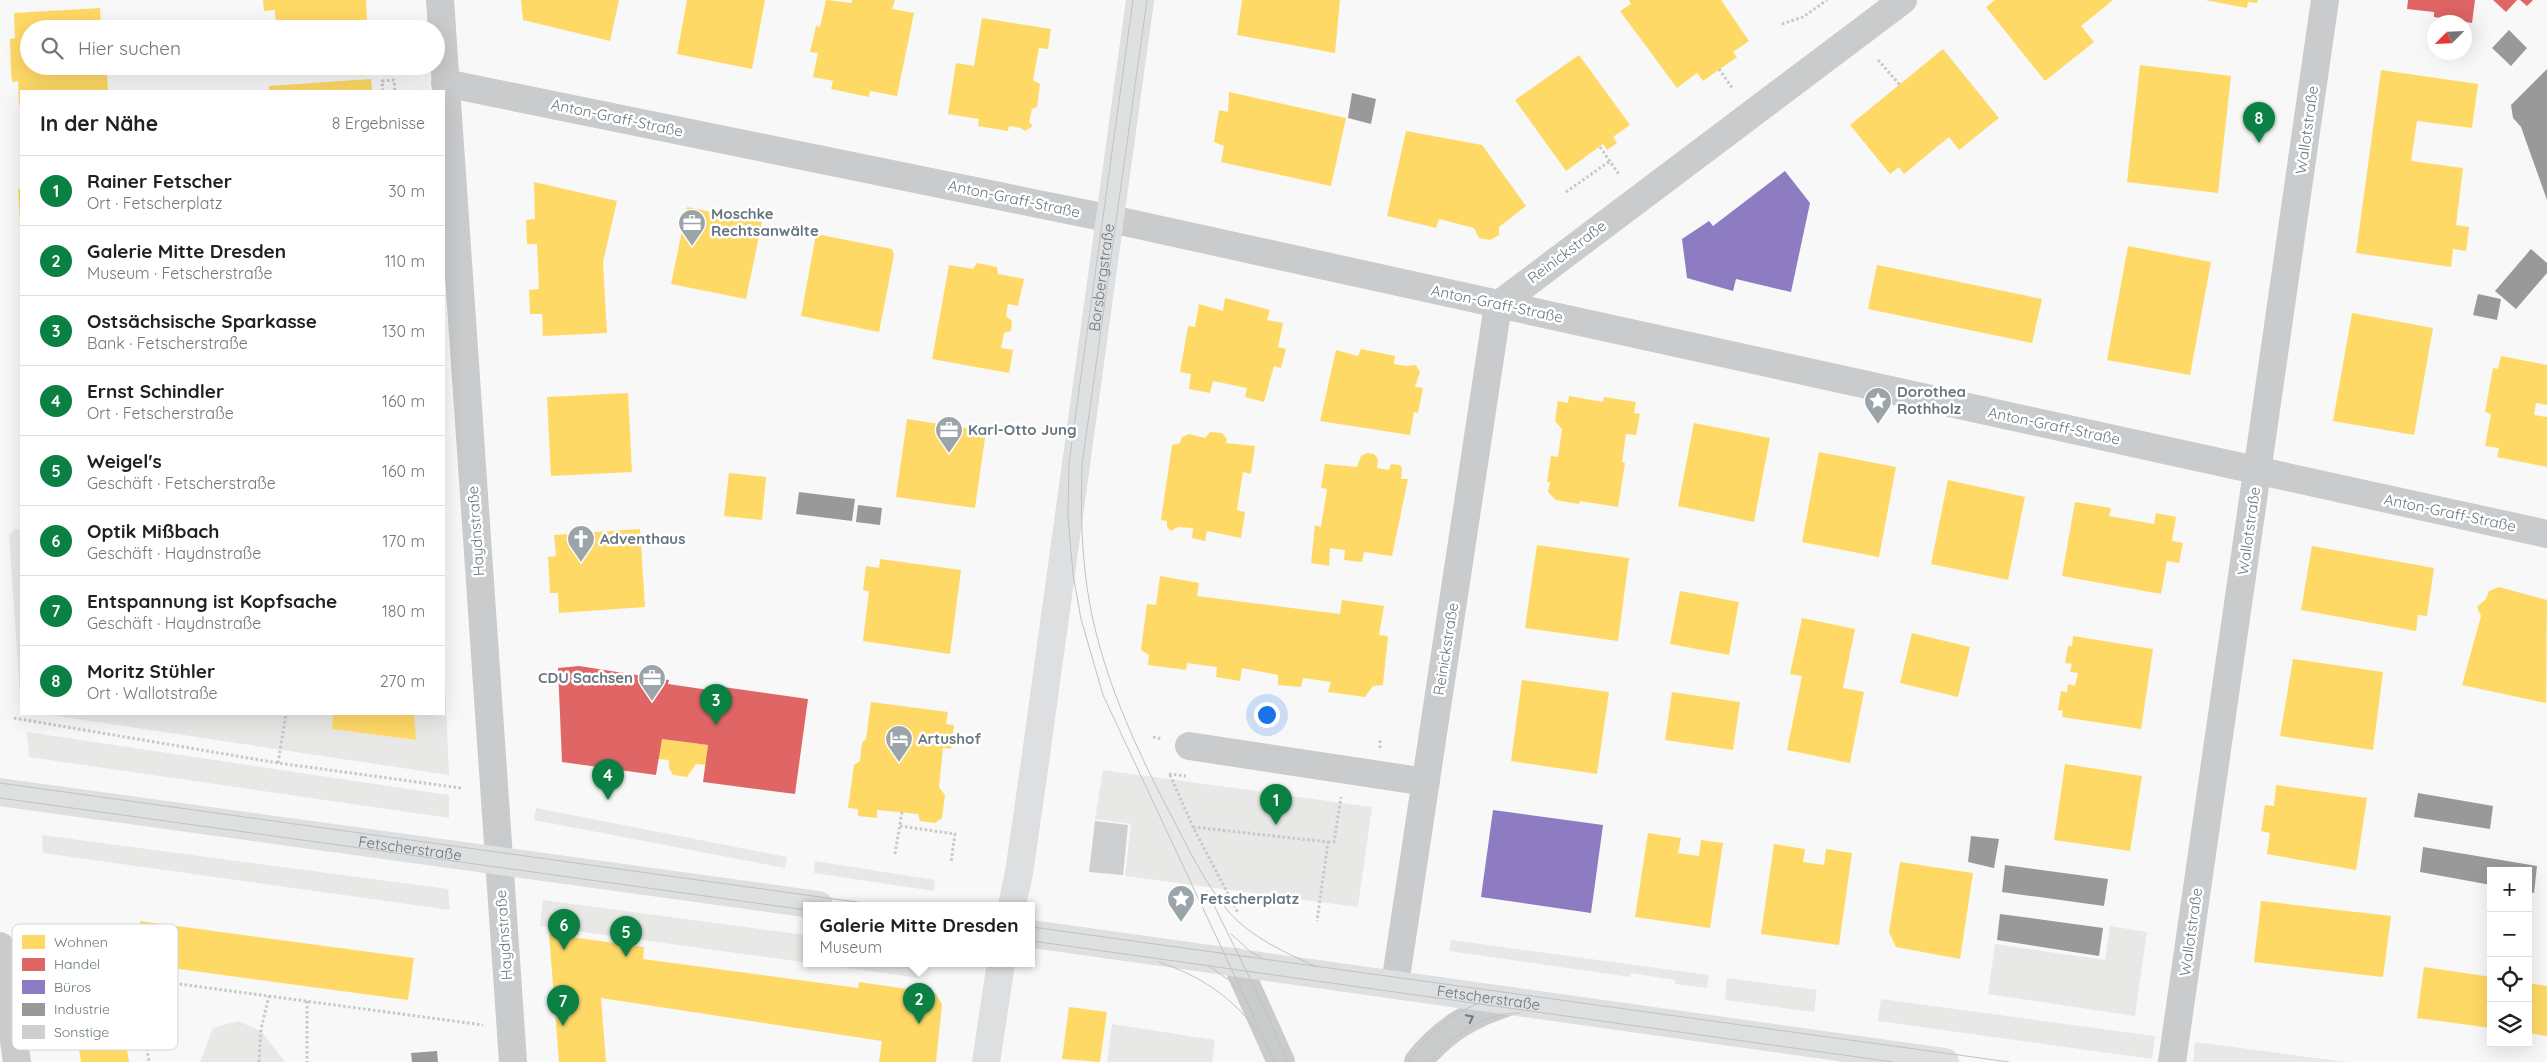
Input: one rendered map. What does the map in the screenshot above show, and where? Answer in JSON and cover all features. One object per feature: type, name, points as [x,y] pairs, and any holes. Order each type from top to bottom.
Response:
[{"type":"main road","name":"Borsbergstraße","points":[[1013,902],[1019,873],[1140,0]]},
{"type":"main road","name":"Fetscherstraße","points":[[0,792],[803,903]]},
{"type":"main road","name":"Fetscherstraße","points":[[1035,934],[1945,1062]]},
{"type":"main road","points":[[986,1062],[1000,967]]},
{"type":"street","name":"Haydnstraße","points":[[440,0],[441,20]]},
{"type":"street","name":"Reinickstraße","points":[[1426,782],[1498,304],[1903,0]]},
{"type":"street","name":"Wallotstraße","points":[[2172,1062],[2326,0]]},
{"type":"street","name":"Haydnstraße","points":[[445,69],[513,1062]]},
{"type":"street","name":"Anton-Graff-Straße","points":[[446,83],[1109,218],[2547,534]]},
{"type":"street","points":[[1188,746],[1426,782],[1395,984]]},
{"type":"street","points":[[1,953],[12,1028]]},
{"type":"street","points":[[1236,962],[1281,1062]]},
{"type":"street","points":[[1418,1062],[1446,1031],[1470,1018],[1512,1001]]},
{"type":"path","points":[[1782,24],[1804,18],[1828,0]]},
{"type":"path","points":[[1878,60],[1900,85]]},
{"type":"path","points":[[1719,69],[1733,89]]},
{"type":"path","points":[[382,90],[382,81],[394,80],[395,90]]},
{"type":"path","points":[[1600,147],[1620,176]]},
{"type":"path","points":[[1566,192],[1610,161]]},
{"type":"path","points":[[278,763],[286,715]]},
{"type":"path","points":[[14,718],[278,763],[461,788]]},
{"type":"path","points":[[1170,774],[1193,827],[1238,913]]},
{"type":"path","points":[[1193,827],[1334,842],[1341,796]]},
{"type":"path","points":[[895,854],[902,812]]},
{"type":"path","points":[[900,826],[955,834],[951,862]]},
{"type":"path","points":[[1317,921],[1328,842]]},
{"type":"path","points":[[178,984],[511,1029]]},
{"type":"path","points":[[259,1062],[261,1030],[269,996]]},
{"type":"path","points":[[307,1001],[307,1062]]},
{"type":"shaded area","points":[[15,529],[20,530],[20,695],[9,535]]},
{"type":"shaded area","points":[[445,680],[449,775],[51,715],[333,715],[332,729],[415,740],[414,715],[445,715]]},
{"type":"shaded area","points":[[27,732],[449,795],[449,818],[29,757]]},
{"type":"shaded area","points":[[1103,770],[1372,807],[1358,907],[1125,876],[1131,824],[1095,819]]},
{"type":"shaded area","points":[[536,808],[787,857],[785,868],[534,820]]},
{"type":"shaded area","points":[[42,835],[448,889],[450,910],[43,853]]},
{"type":"shaded area","points":[[815,861],[935,880],[934,891],[814,873]]},
{"type":"shaded area","points":[[543,900],[803,935],[803,962],[540,926]]},
{"type":"shaded area","points":[[2110,926],[2147,932],[2135,1016],[1988,994],[1995,944],[2105,960]]},
{"type":"shaded area","points":[[1451,940],[1709,975],[1707,988],[1675,984],[1675,980],[1631,973],[1630,977],[1449,951]]},
{"type":"shaded area","points":[[839,967],[921,967],[920,978]]},
{"type":"shaded area","points":[[1727,978],[1817,990],[1814,1012],[1725,1000]]},
{"type":"shaded area","points":[[1881,999],[2155,1036],[2152,1059],[1878,1021]]},
{"type":"shaded area","points":[[238,1021],[261,1031],[285,1062],[200,1062],[213,1028]]},
{"type":"shaded area","points":[[1112,1024],[1215,1040],[1212,1062],[1107,1062]]},
{"type":"shaded area","points":[[2195,1042],[2346,1062],[2193,1062]]},
{"type":"building: Wohnen","points":[[263,0],[366,0],[367,20],[276,20],[275,10],[264,11]]},
{"type":"building: Wohnen","points":[[521,0],[619,0],[610,41],[523,20]]},
{"type":"building: Wohnen","points":[[687,0],[765,0],[752,69],[677,54]]},
{"type":"building: Wohnen","points":[[826,0],[852,3],[852,0],[895,0],[892,9],[914,13],[897,96],[870,91],[869,97],[831,89],[833,81],[813,77],[818,53],[810,52],[816,26],[820,27]]},
{"type":"building: Wohnen","points":[[1242,0],[1340,0],[1335,53],[1237,35]]},
{"type":"building: Wohnen","points":[[1629,0],[1721,0],[1749,41],[1733,52],[1737,57],[1703,81],[1697,73],[1677,88],[1620,11],[1631,4]]},
{"type":"building: Wohnen","points":[[1995,0],[2113,0],[2081,26],[2094,42],[2045,81],[1986,7]]},
{"type":"building: Wohnen","points":[[2205,0],[2258,0],[2257,3],[2248,2],[2247,8]]},
{"type":"building: Wohnen","points":[[100,8],[101,20],[20,20],[20,75],[107,75],[108,90],[20,90],[19,105],[18,81],[12,82],[11,70],[10,39],[15,38],[14,13]]},
{"type":"building: Wohnen","points":[[982,18],[1051,29],[1048,49],[1039,48],[1033,80],[1040,84],[1037,107],[1032,109],[1029,122],[1033,126],[1025,131],[1021,128],[1009,126],[1008,131],[978,126],[979,119],[948,114],[956,63],[974,66]]},
{"type":"building: Wohnen","points":[[1943,49],[1999,118],[1959,150],[1949,137],[1904,174],[1899,167],[1890,174],[1850,125]]},
{"type":"building: Wohnen","points":[[1579,55],[1630,125],[1613,137],[1617,143],[1607,150],[1603,144],[1566,171],[1515,100]]},
{"type":"building: Wohnen","points":[[2140,65],[2231,76],[2218,193],[2127,182]]},
{"type":"building: Wohnen","points":[[2381,70],[2478,84],[2472,128],[2417,121],[2411,161],[2463,168],[2456,225],[2469,227],[2466,251],[2453,249],[2451,267],[2356,253]]},
{"type":"building: Wohnen","points":[[371,79],[372,90],[269,90],[269,86]]},
{"type":"building: Wohnen","points":[[1229,92],[1346,118],[1331,186],[1221,162],[1224,146],[1214,142],[1219,110],[1228,112]]},
{"type":"building: Wohnen","points":[[1406,131],[1482,145],[1526,206],[1499,227],[1499,235],[1490,240],[1479,238],[1474,228],[1439,219],[1436,228],[1387,216]]},
{"type":"building: Wohnen","points":[[534,182],[617,201],[603,262],[607,333],[543,336],[542,314],[530,314],[529,290],[539,289],[537,244],[527,244],[526,220],[535,219]]},
{"type":"building: Wohnen","points":[[18,189],[20,189],[20,221]]},
{"type":"building: Wohnen","points":[[687,207],[762,222],[746,299],[671,284]]},
{"type":"building: Wohnen","points":[[816,234],[892,249],[894,255],[879,332],[801,316]]},
{"type":"building: Wohnen","points":[[2128,246],[2211,262],[2190,375],[2107,360]]},
{"type":"building: Wohnen","points":[[977,263],[997,267],[998,274],[1024,279],[1018,306],[1008,304],[1006,316],[1012,321],[1011,331],[1004,333],[1001,348],[1013,350],[1009,373],[932,359],[949,265],[973,269]]},
{"type":"building: Wohnen","points":[[1877,265],[2042,299],[2032,343],[1868,309]]},
{"type":"building: Wohnen","points":[[1225,298],[1270,310],[1267,320],[1283,323],[1278,347],[1286,349],[1281,368],[1274,366],[1264,402],[1245,397],[1247,388],[1213,381],[1210,393],[1189,389],[1191,374],[1180,372],[1188,326],[1195,327],[1199,304],[1223,311]]},
{"type":"building: Wohnen","points":[[2352,313],[2433,328],[2414,435],[2333,421]]},
{"type":"building: Wohnen","points":[[1361,349],[1395,356],[1394,364],[1416,365],[1420,372],[1415,387],[1423,388],[1418,413],[1414,412],[1410,435],[1320,421],[1336,350],[1358,356]]},
{"type":"building: Wohnen","points":[[2501,356],[2547,365],[2547,405],[2536,403],[2534,415],[2547,417],[2547,467],[2497,457],[2499,448],[2485,446],[2491,414],[2485,412],[2493,368],[2498,369]]},
{"type":"building: Wohnen","points":[[628,393],[632,472],[551,476],[547,397]]},
{"type":"building: Wohnen","points":[[1569,396],[1603,402],[1604,397],[1636,402],[1634,413],[1640,414],[1636,435],[1626,434],[1622,462],[1625,463],[1618,507],[1580,501],[1579,504],[1556,500],[1548,492],[1550,482],[1547,482],[1551,456],[1558,457],[1562,429],[1555,421],[1558,401],[1568,403]]},
{"type":"building: Wohnen","points":[[907,419],[986,431],[975,508],[896,497]]},
{"type":"building: Wohnen","points":[[1694,423],[1770,438],[1754,522],[1678,506]]},
{"type":"building: Wohnen","points":[[1210,432],[1222,433],[1227,439],[1226,443],[1255,446],[1251,474],[1243,472],[1237,510],[1245,512],[1241,538],[1207,531],[1205,541],[1192,538],[1193,528],[1178,527],[1171,531],[1167,527],[1167,521],[1161,520],[1172,445],[1180,443],[1182,437],[1189,434],[1205,438]]},
{"type":"building: Wohnen","points":[[1819,452],[1896,467],[1879,557],[1802,542]]},
{"type":"building: Wohnen","points":[[1367,453],[1374,454],[1378,459],[1377,468],[1389,470],[1391,464],[1400,465],[1402,469],[1401,479],[1408,479],[1392,556],[1364,552],[1362,562],[1344,560],[1345,550],[1330,548],[1329,566],[1311,563],[1315,525],[1321,527],[1327,489],[1321,488],[1325,464],[1357,467],[1361,456]]},
{"type":"building: Wohnen","points":[[729,473],[766,477],[762,520],[724,516]]},
{"type":"building: Wohnen","points":[[1948,480],[2025,497],[2008,580],[1931,564]]},
{"type":"building: Wohnen","points":[[2075,502],[2111,508],[2109,516],[2154,524],[2156,513],[2176,517],[2172,541],[2183,543],[2179,563],[2167,561],[2161,594],[2062,576]]},
{"type":"building: Wohnen","points":[[640,529],[645,607],[559,613],[558,593],[550,593],[548,557],[556,556],[554,535]]},
{"type":"building: Wohnen","points":[[1537,545],[1629,558],[1618,641],[1525,628]]},
{"type":"building: Wohnen","points":[[2312,546],[2434,568],[2427,616],[2418,615],[2416,631],[2301,610]]},
{"type":"building: Wohnen","points":[[880,559],[961,570],[950,654],[863,641],[869,591],[863,590],[866,566],[879,568]]},
{"type":"building: Wohnen","points":[[1160,576],[1199,583],[1197,596],[1340,614],[1342,600],[1384,606],[1379,635],[1388,636],[1383,685],[1373,686],[1365,697],[1328,692],[1331,682],[1303,678],[1301,687],[1278,685],[1278,675],[1242,668],[1240,681],[1216,677],[1217,667],[1187,663],[1186,670],[1148,665],[1149,655],[1141,650],[1147,604],[1156,605]]},
{"type":"building: Wohnen","points":[[2499,587],[2547,600],[2546,703],[2462,685],[2481,616],[2477,607],[2486,599],[2489,591]]},
{"type":"building: Wohnen","points":[[1680,591],[1739,602],[1729,655],[1670,644]]},
{"type":"building: Wohnen","points":[[1802,618],[1855,629],[1843,688],[1864,692],[1850,763],[1787,750],[1802,676],[1790,674]]},
{"type":"building: Wohnen","points":[[1912,633],[1970,647],[1958,697],[1900,683]]},
{"type":"building: Wohnen","points":[[2073,636],[2153,649],[2141,729],[2062,717],[2063,711],[2058,710],[2061,691],[2067,692],[2068,684],[2075,686],[2078,673],[2070,672],[2072,664],[2065,663],[2068,646],[2072,646]]},
{"type":"building: Wohnen","points":[[2293,659],[2383,672],[2373,750],[2280,736]]},
{"type":"building: Wohnen","points":[[1522,680],[1609,692],[1597,774],[1511,761]]},
{"type":"building: Wohnen","points":[[1672,692],[1740,702],[1733,750],[1665,740]]},
{"type":"building: Wohnen","name":"Artushof","points":[[871,702],[948,712],[946,724],[954,725],[951,749],[943,748],[939,787],[945,795],[942,818],[935,823],[920,821],[918,814],[877,810],[877,818],[858,816],[858,809],[848,808],[854,765],[860,761],[862,743],[866,739]]},
{"type":"building: Wohnen","points":[[333,715],[414,715],[416,740],[332,729]]},
{"type":"building: Wohnen","points":[[662,739],[708,745],[706,765],[696,764],[687,777],[673,775],[669,768],[669,760],[658,759]]},
{"type":"building: Wohnen","points":[[2065,764],[2142,776],[2130,851],[2054,840]]},
{"type":"building: Wohnen","points":[[2276,785],[2367,798],[2356,870],[2267,854],[2270,833],[2261,831],[2265,805],[2274,806]]},
{"type":"building: Wohnen","points":[[1648,833],[1681,838],[1678,853],[1699,856],[1701,840],[1723,843],[1710,928],[1635,917]]},
{"type":"building: Wohnen","points":[[1774,844],[1805,849],[1803,862],[1824,865],[1826,849],[1852,853],[1839,945],[1761,934]]},
{"type":"building: Wohnen","points":[[1900,862],[1973,873],[1960,959],[1896,947],[1889,932]]},
{"type":"building: Wohnen","points":[[2261,901],[2391,916],[2383,977],[2254,962]]},
{"type":"building: Wohnen","points":[[140,921],[162,924],[140,924]]},
{"type":"building: Wohnen","points":[[178,926],[414,958],[408,1000],[178,969]]},
{"type":"building: Wohnen","points":[[549,934],[644,947],[643,959],[858,988],[859,982],[935,993],[942,1004],[936,1062],[879,1062],[882,1041],[601,998],[606,1062],[559,1062]]},
{"type":"building: Wohnen","points":[[2424,967],[2487,976],[2487,1027],[2417,1018]]},
{"type":"building: Wohnen","points":[[2532,984],[2547,986],[2547,1036],[2532,1034]]},
{"type":"building: Wohnen","points":[[1069,1007],[1107,1012],[1100,1062],[1062,1059]]},
{"type":"building: Wohnen","points":[[79,1050],[127,1050],[129,1062],[81,1062]]},
{"type":"building: Handel","points":[[2408,0],[2475,0],[2472,23],[2472,15],[2434,15],[2434,12],[2407,9]]},
{"type":"building: Handel","points":[[2493,0],[2517,0],[2506,12]]},
{"type":"building: Handel","points":[[2520,0],[2533,0],[2527,6]]},
{"type":"building: Handel","points":[[579,666],[669,680],[668,684],[716,691],[716,686],[808,699],[795,794],[703,782],[708,745],[662,739],[656,775],[562,762],[558,668]]},
{"type":"building: Büros","points":[[1785,171],[1810,203],[1791,292],[1736,279],[1733,291],[1687,278],[1682,239],[1709,221],[1713,226]]},
{"type":"building: Büros","points":[[1493,810],[1603,825],[1591,913],[1481,897]]},
{"type":"building: Industrie","points":[[2509,30],[2527,48],[2511,66],[2492,48]]},
{"type":"building: Industrie","points":[[2547,69],[2547,200],[2521,127],[2513,118],[2511,105]]},
{"type":"building: Industrie","points":[[1352,93],[1376,99],[1371,124],[1348,118]]},
{"type":"building: Industrie","points":[[2531,249],[2547,263],[2547,273],[2516,309],[2495,291]]},
{"type":"building: Industrie","points":[[2478,294],[2501,299],[2497,320],[2473,315]]},
{"type":"building: Industrie","points":[[799,492],[855,499],[852,521],[796,514]]},
{"type":"building: Industrie","points":[[858,505],[882,508],[880,525],[856,522]]},
{"type":"building: Industrie","points":[[2418,793],[2493,806],[2490,829],[2414,817]]},
{"type":"building: Industrie","points":[[1971,836],[1999,839],[1994,868],[1968,862]]},
{"type":"building: Industrie","points":[[2423,847],[2537,866],[2534,893],[2532,893],[2532,867],[2487,867],[2487,884],[2420,872]]},
{"type":"building: Industrie","points":[[2005,865],[2108,879],[2104,906],[2002,892]]},
{"type":"building: Industrie","points":[[2000,914],[2103,928],[2099,956],[1997,940]]},
{"type":"building: Industrie","points":[[437,1051],[438,1062],[412,1062],[411,1053]]},
{"type":"building: Sonstige","points":[[1095,821],[1128,825],[1123,875],[1089,872]]},
{"type":"tram line","points":[[1133,0],[1069,463],[1068,516],[1073,574],[1081,619],[1103,695],[1275,1062]]},
{"type":"tram line","points":[[1147,0],[1082,465],[1083,545],[1090,603],[1105,665],[1128,726],[1155,784],[1204,876],[1219,900],[1247,929],[1281,950],[1317,967]]},
{"type":"tram line","points":[[0,783],[856,902]]},
{"type":"tram line","points":[[0,798],[803,910]]},
{"type":"tram line","points":[[1207,891],[1262,1003],[1288,1062]]},
{"type":"tram line","points":[[1035,927],[2009,1062]]},
{"type":"tram line","points":[[1231,934],[1251,952],[1261,957]]},
{"type":"tram line","points":[[1035,941],[1893,1062]]},
{"type":"tram line","points":[[1159,962],[1188,974],[1214,989],[1237,1008],[1257,1032]]},
{"type":"tram line","points":[[1209,966],[1230,981],[1240,992]]},
{"type":"tram line","points":[[1408,1062],[1430,1034],[1457,1014],[1479,1003]]},
{"type":"tram line","points":[[1430,1062],[1448,1043],[1469,1028],[1493,1017],[1519,1013]]},
{"type":"place","name":"Moritz Stühler","points":[[2259,143]]},
{"type":"place","name":"Moschke Rechtsanwälte","points":[[692,247]]},
{"type":"place","name":"Dorothea Rothholz","points":[[1878,425]]},
{"type":"place","name":"Karl-Otto Jung","points":[[949,454]]},
{"type":"place","name":"Adventhaus","points":[[581,563]]},
{"type":"place","name":"CDU Sachsen","points":[[652,702]]},
{"type":"place","name":"Ostsächsische Sparkasse","points":[[716,725]]},
{"type":"place","name":"Artushof","points":[[899,763]]},
{"type":"place","name":"Ernst Schindler","points":[[608,800]]},
{"type":"place","name":"Rainer Fetscher","points":[[1276,825]]},
{"type":"place","name":"Fetscherplatz","points":[[1181,923]]},
{"type":"place","name":"Optik Mißbach","points":[[564,950]]},
{"type":"place","name":"Weigel's","points":[[626,957]]},
{"type":"place","name":"Galerie Mitte Dresden","points":[[919,1024]]},
{"type":"place","name":"Entspannung ist Kopfsache","points":[[563,1026]]}]
